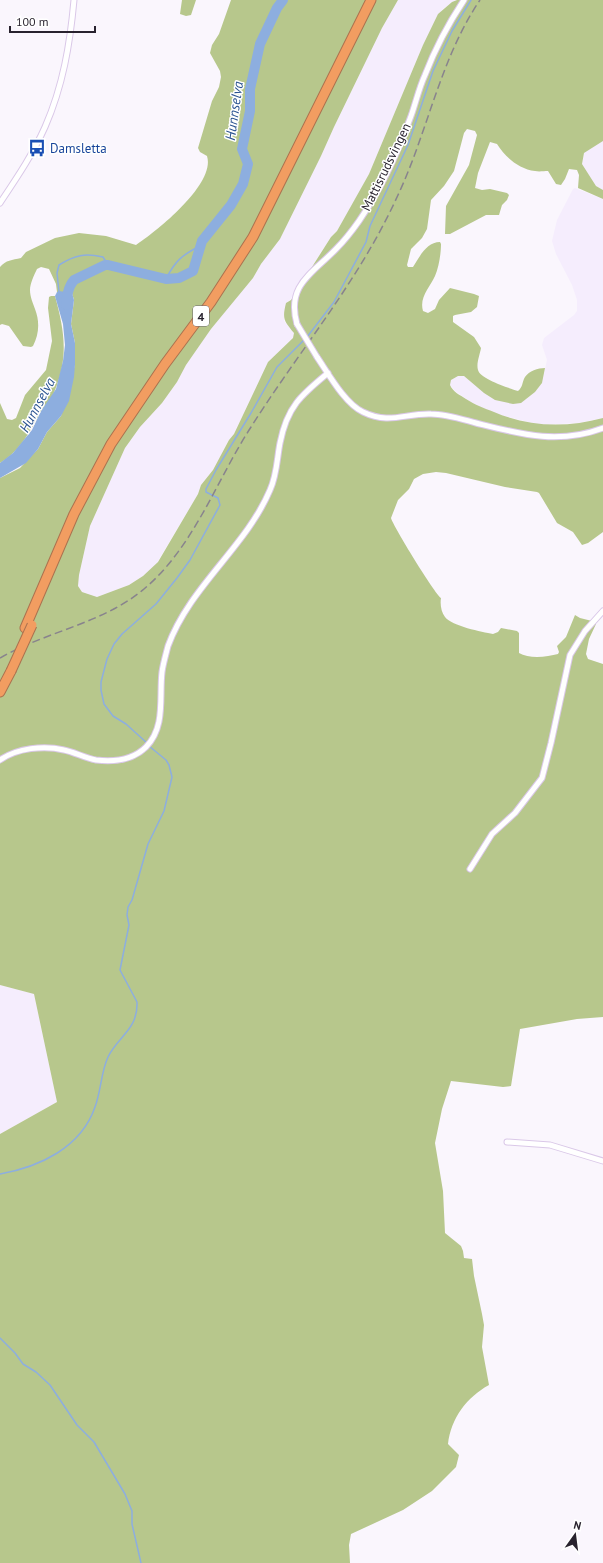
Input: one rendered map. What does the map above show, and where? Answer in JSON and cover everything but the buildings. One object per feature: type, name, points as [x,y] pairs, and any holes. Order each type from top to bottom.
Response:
[{"type":"highway","name":"4","points":[[29,627],[74,514],[104,456],[164,364],[211,302],[253,237],[371,0]]},
{"type":"highway","name":"4","points":[[0,692],[5,674],[29,627],[100,475],[137,414],[240,269],[257,241],[377,0]]},
{"type":"street","points":[[0,203],[32,152],[54,107],[67,60],[74,0]]},
{"type":"street","name":"Mattisrudsvingen","points":[[464,0],[436,49],[396,153],[376,194],[358,222],[335,250],[314,269],[300,285],[294,301],[294,312],[297,324],[317,357],[351,405],[362,412],[377,417],[392,419],[431,414],[448,416],[533,436],[564,437],[588,433],[603,428]]},
{"type":"street","points":[[0,760],[21,750],[45,748],[63,750],[95,760],[116,761],[136,755],[147,746],[160,719],[162,672],[168,646],[182,614],[244,533],[264,502],[275,475],[280,442],[290,410],[302,394],[328,373]]},
{"type":"street","points":[[470,869],[492,834],[515,813],[542,778],[570,655],[585,631],[603,611]]},
{"type":"street","points":[[507,1142],[550,1145],[603,1161]]},
{"type":"shaded area","points":[[398,0],[457,0],[442,10],[435,21],[423,45],[369,174],[337,231],[331,237],[290,300],[286,303],[284,321],[294,333],[293,338],[268,362],[234,434],[229,440],[213,470],[201,485],[198,494],[155,566],[129,585],[97,597],[82,592],[78,586],[79,575],[90,526],[125,448],[140,427],[162,403],[211,329],[253,278],[261,264],[280,239],[382,28]]},
{"type":"shaded area","points":[[603,141],[603,190],[596,186],[582,164],[584,153]]},
{"type":"shaded area","points":[[575,188],[603,199],[603,418],[578,423],[541,425],[500,415],[475,405],[455,391],[450,385],[451,380],[458,376],[464,376],[473,384],[525,400],[535,392],[542,383],[547,360],[542,345],[544,338],[577,311],[577,300],[572,285],[556,254],[552,241],[557,220],[573,189]]},
{"type":"shaded area","points":[[0,985],[34,994],[57,1102],[0,1134]]},
{"type":"green space","points":[[182,0],[196,0],[191,15],[186,16],[180,14]]},
{"type":"green space","points":[[231,0],[398,0],[382,28],[280,239],[261,264],[253,278],[211,329],[162,403],[140,427],[125,448],[90,526],[79,575],[78,586],[82,592],[97,597],[129,585],[143,576],[158,562],[198,494],[201,485],[213,470],[229,440],[234,434],[268,362],[293,338],[294,333],[288,326],[284,316],[286,303],[291,300],[331,237],[337,231],[369,174],[423,45],[438,14],[452,2],[457,0],[603,0],[603,141],[584,153],[582,164],[596,186],[603,190],[603,199],[578,188],[579,175],[577,170],[569,169],[561,185],[556,184],[548,171],[537,171],[523,168],[508,158],[497,144],[490,142],[478,173],[475,188],[482,190],[490,189],[507,193],[509,195],[507,200],[502,205],[499,215],[486,215],[450,234],[445,234],[446,206],[469,165],[477,135],[475,131],[467,129],[464,133],[454,171],[444,186],[431,200],[427,229],[422,238],[411,249],[407,265],[408,267],[413,267],[420,255],[427,248],[440,242],[441,248],[439,264],[435,276],[422,301],[423,311],[428,313],[435,309],[439,300],[450,288],[479,296],[477,307],[471,312],[453,316],[453,322],[474,337],[481,348],[478,370],[484,377],[495,383],[518,391],[521,388],[525,377],[529,373],[537,369],[545,368],[542,383],[535,392],[521,403],[513,404],[495,400],[464,376],[458,376],[451,380],[450,385],[453,390],[473,403],[521,421],[561,424],[603,418],[603,532],[588,543],[582,545],[573,532],[557,523],[537,492],[505,487],[436,472],[423,474],[414,479],[409,489],[398,500],[391,518],[414,560],[441,598],[441,608],[445,617],[454,623],[493,634],[498,632],[501,628],[517,631],[519,633],[519,653],[538,657],[558,654],[559,652],[557,646],[566,637],[575,615],[580,618],[596,622],[589,639],[586,654],[588,659],[603,664],[603,1017],[577,1019],[520,1029],[511,1086],[503,1087],[451,1081],[442,1109],[435,1143],[443,1191],[445,1233],[461,1246],[464,1258],[472,1259],[484,1325],[482,1347],[489,1385],[467,1402],[456,1417],[448,1444],[459,1455],[456,1467],[432,1491],[403,1510],[351,1534],[349,1545],[350,1563],[0,1563],[0,1134],[57,1102],[34,994],[0,985],[0,478],[20,468],[38,449],[47,432],[61,416],[75,365],[75,343],[71,324],[74,300],[72,293],[57,292],[56,284],[49,269],[41,267],[37,269],[30,288],[30,295],[37,314],[38,323],[37,337],[33,346],[23,346],[9,326],[2,324],[0,325],[0,267],[7,262],[21,258],[26,252],[55,238],[79,233],[106,236],[136,245],[170,219],[194,193],[203,180],[207,167],[207,156],[200,152],[198,148],[221,77],[220,71],[210,53],[212,45],[219,34]]},
{"type":"green space","points":[[55,296],[63,332],[64,354],[59,378],[52,396],[23,441],[13,453],[0,463],[0,403],[7,419],[12,420],[16,418],[25,395],[46,370],[52,341],[48,308],[49,297]]},
{"type":"water","points":[[59,291],[72,293],[74,300],[71,324],[75,343],[75,365],[69,401],[61,416],[47,432],[38,449],[26,463],[0,478],[0,463],[13,453],[32,430],[41,411],[56,389],[63,361],[65,345],[63,324],[55,296]]},
{"type":"waterway","name":"Hunnselva","points":[[66,305],[67,295],[74,280],[105,265],[166,279],[179,278],[193,271],[202,241],[231,205],[243,184],[248,164],[242,149],[250,111],[250,89],[260,44],[277,8],[283,0]]},
{"type":"waterway","points":[[307,337],[334,302],[366,242],[370,226],[408,145],[433,71],[452,31],[471,0]]},
{"type":"waterway","points":[[166,279],[180,259],[188,252],[200,246]]},
{"type":"waterway","name":"Hunnselva","points":[[59,292],[57,273],[59,265],[75,257],[85,255],[103,257],[108,265]]},
{"type":"waterway","points":[[147,743],[126,724],[113,716],[104,704],[101,682],[107,659],[114,644],[122,634],[156,604],[190,560],[220,505],[218,498],[206,492],[206,489],[277,367],[305,339]]},
{"type":"waterway","points":[[0,1174],[15,1171],[44,1161],[57,1153],[80,1134],[95,1107],[108,1057],[117,1043],[127,1032],[134,1019],[137,1002],[120,970],[129,925],[127,915],[128,907],[132,900],[148,844],[164,811],[172,777],[166,760],[149,746]]},
{"type":"waterway","points":[[0,1338],[15,1353],[23,1364],[36,1372],[50,1385],[77,1425],[94,1442],[125,1494],[132,1511],[132,1524],[141,1563]]},
{"type":"railway","points":[[0,658],[36,641],[110,611],[128,601],[144,589],[162,572],[177,554],[191,534],[251,427],[329,314],[366,256],[383,226],[398,195],[418,146],[444,71],[466,23],[480,0]]},
{"type":"place","name":"Damsletta","points":[[37,148]]}]
